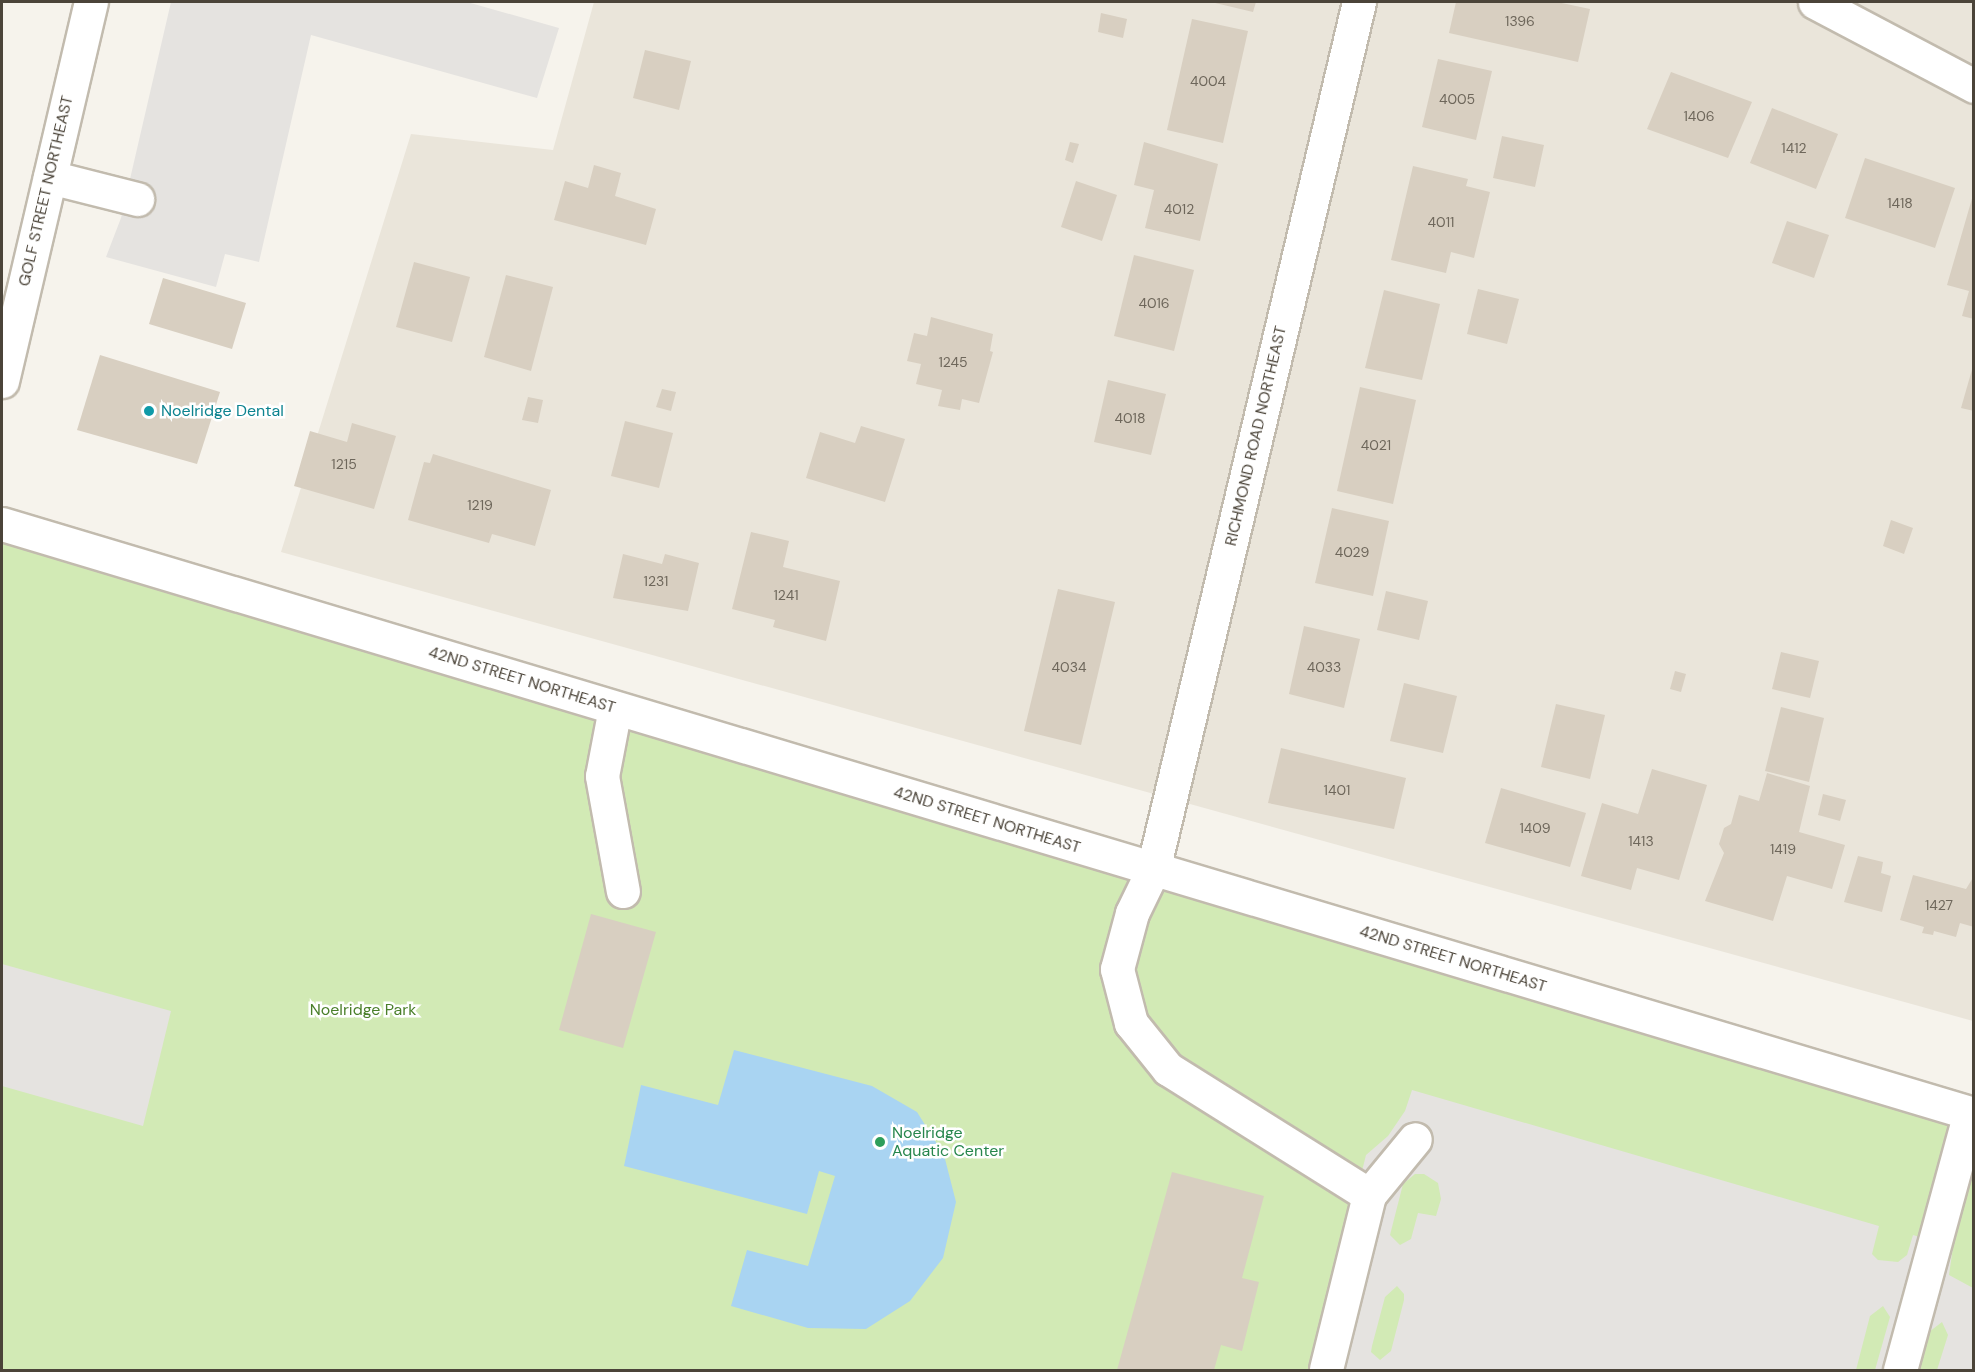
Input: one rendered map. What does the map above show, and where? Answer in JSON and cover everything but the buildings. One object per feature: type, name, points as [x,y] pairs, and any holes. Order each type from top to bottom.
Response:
[{"type":"street","name":"GOLF STREET NORTHEAST","points":[[3,367],[91,2]]},
{"type":"street","name":"RICHMOND ROAD NORTHEAST","points":[[1359,2],[1153,870],[1132,914],[1117,969],[1131,1023],[1168,1069],[1369,1195]]},
{"type":"street","points":[[1815,2],[1974,86]]},
{"type":"street","points":[[50,177],[137,199]]},
{"type":"street","name":"42ND STREET NORTHEAST","points":[[2,524],[1972,1114]]},
{"type":"street","points":[[615,708],[602,776],[623,891]]},
{"type":"street","points":[[1900,1371],[1972,1114]]},
{"type":"street","points":[[1326,1369],[1369,1195],[1415,1139]]},
{"type":"shaded area","points":[[171,2],[467,2],[559,28],[537,98],[311,35],[259,262],[225,254],[216,287],[106,257],[121,218]]},
{"type":"shaded area","points":[[594,2],[1973,2],[1973,1021],[281,552],[411,134],[553,150]]},
{"type":"shaded area","points":[[2,964],[171,1011],[143,1126],[2,1086]]},
{"type":"shaded area","points":[[1412,1090],[1879,1226],[1872,1254],[1878,1260],[1898,1262],[1907,1255],[1913,1235],[1953,1247],[1949,1275],[1973,1288],[1973,1370],[1937,1370],[1948,1335],[1942,1322],[1929,1332],[1918,1370],[1875,1370],[1890,1317],[1883,1306],[1870,1316],[1856,1370],[1312,1370],[1366,1155],[1388,1136],[1405,1111]],"holes":[[[1415,1174],[1424,1174],[1438,1183],[1441,1199],[1436,1216],[1418,1213],[1411,1239],[1400,1245],[1390,1235],[1403,1184]],[[1397,1286],[1404,1294],[1404,1300],[1391,1351],[1380,1360],[1371,1352],[1372,1346],[1385,1297]]]},
{"type":"green space","name":"Noelridge Park","points":[[2,523],[1973,1114],[1973,1370],[2,1370]]},
{"type":"water","points":[[734,1050],[872,1086],[917,1112],[944,1155],[956,1202],[943,1258],[910,1301],[866,1329],[808,1328],[731,1306],[747,1250],[808,1266],[835,1176],[819,1171],[807,1214],[624,1166],[641,1085],[718,1105]]},
{"type":"place","name":"Noelridge Dental","points":[[149,411]]},
{"type":"place","name":"Noelridge Aquatic Center","points":[[880,1142]]}]
